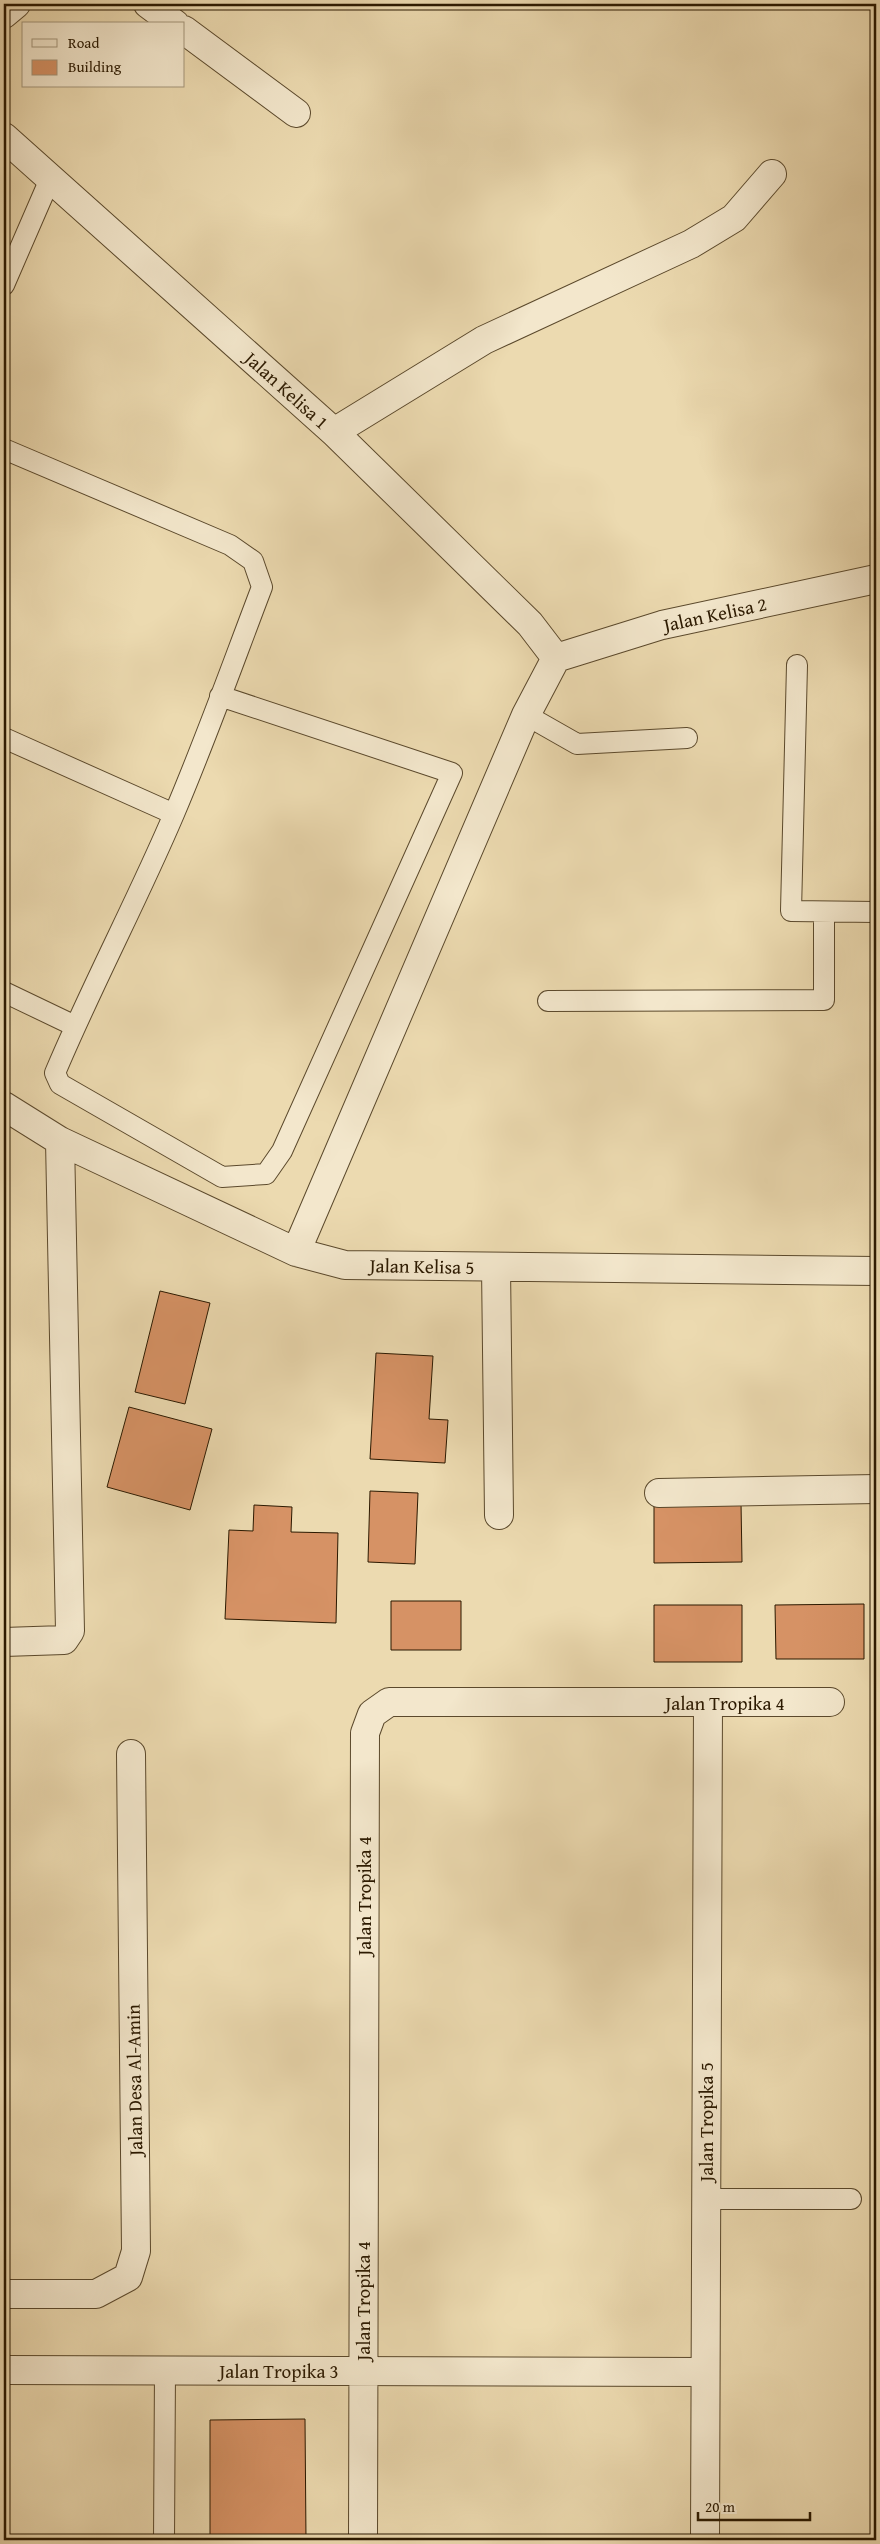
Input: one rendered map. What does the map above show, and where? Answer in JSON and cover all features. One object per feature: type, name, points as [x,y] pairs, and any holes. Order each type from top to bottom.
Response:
[{"type":"street","points":[[4,14],[16,4]]},
{"type":"street","points":[[148,4],[172,22]]},
{"type":"street","points":[[185,31],[296,113]]},
{"type":"street","name":"Jalan Kelisa 1","points":[[4,136],[334,432],[530,624],[556,658]]},
{"type":"street","points":[[334,432],[484,340],[691,244],[734,218],[772,174]]},
{"type":"street","name":"Jalan Kelisa 2","points":[[556,658],[662,625],[876,579]]},
{"type":"street","points":[[296,1252],[526,715],[556,658]]},
{"type":"street","name":"Jalan Kelisa 5","points":[[4,1106],[60,1141],[296,1252],[345,1265],[876,1271]]},
{"type":"street","points":[[4,1642],[64,1640],[70,1631],[60,1141]]},
{"type":"street","points":[[496,1267],[499,1515]]},
{"type":"street","points":[[659,1493],[876,1489]]},
{"type":"street","name":"Jalan Tropika 4","points":[[363,2540],[365,1733],[372,1714],[389,1702],[830,1702]]},
{"type":"street","name":"Jalan Tropika 5","points":[[705,2540],[708,1703]]},
{"type":"street","name":"Jalan Desa Al-Amin","points":[[4,2294],[96,2294],[128,2277],[136,2251],[131,1754]]},
{"type":"street","name":"Jalan Tropika 3","points":[[4,2370],[705,2372]]},
{"type":"lane","points":[[4,285],[50,179]]},
{"type":"lane","points":[[4,449],[230,545],[253,560],[262,587],[174,814],[75,1026],[56,1072],[60,1084],[222,1177],[266,1174],[282,1151],[452,772],[220,696]]},
{"type":"lane","points":[[797,665],[791,911],[876,912]]},
{"type":"lane","points":[[526,715],[577,744],[687,738]]},
{"type":"lane","points":[[4,738],[174,814]]},
{"type":"lane","points":[[548,1001],[824,1000],[824,912]]},
{"type":"lane","points":[[4,992],[75,1026]]},
{"type":"lane","points":[[706,2200],[851,2200]]},
{"type":"lane","points":[[164,2540],[165,2370]]},
{"type":"building","points":[[160,1291],[210,1303],[185,1404],[135,1392]]},
{"type":"building","points":[[376,1353],[433,1356],[429,1419],[448,1420],[445,1463],[370,1459]]},
{"type":"building","points":[[129,1407],[212,1429],[190,1510],[107,1487]]},
{"type":"building","points":[[370,1491],[418,1493],[415,1564],[368,1562]]},
{"type":"building","points":[[741,1502],[742,1562],[654,1563],[654,1503]]},
{"type":"building","points":[[254,1505],[292,1507],[291,1532],[338,1533],[336,1623],[225,1619],[229,1530],[253,1531]]},
{"type":"building","points":[[391,1601],[461,1601],[461,1650],[391,1650]]},
{"type":"building","points":[[864,1604],[864,1659],[776,1659],[775,1605]]},
{"type":"building","points":[[654,1605],[742,1605],[742,1662],[654,1662]]},
{"type":"building","points":[[305,2419],[306,2540],[210,2540],[210,2420]]}]
